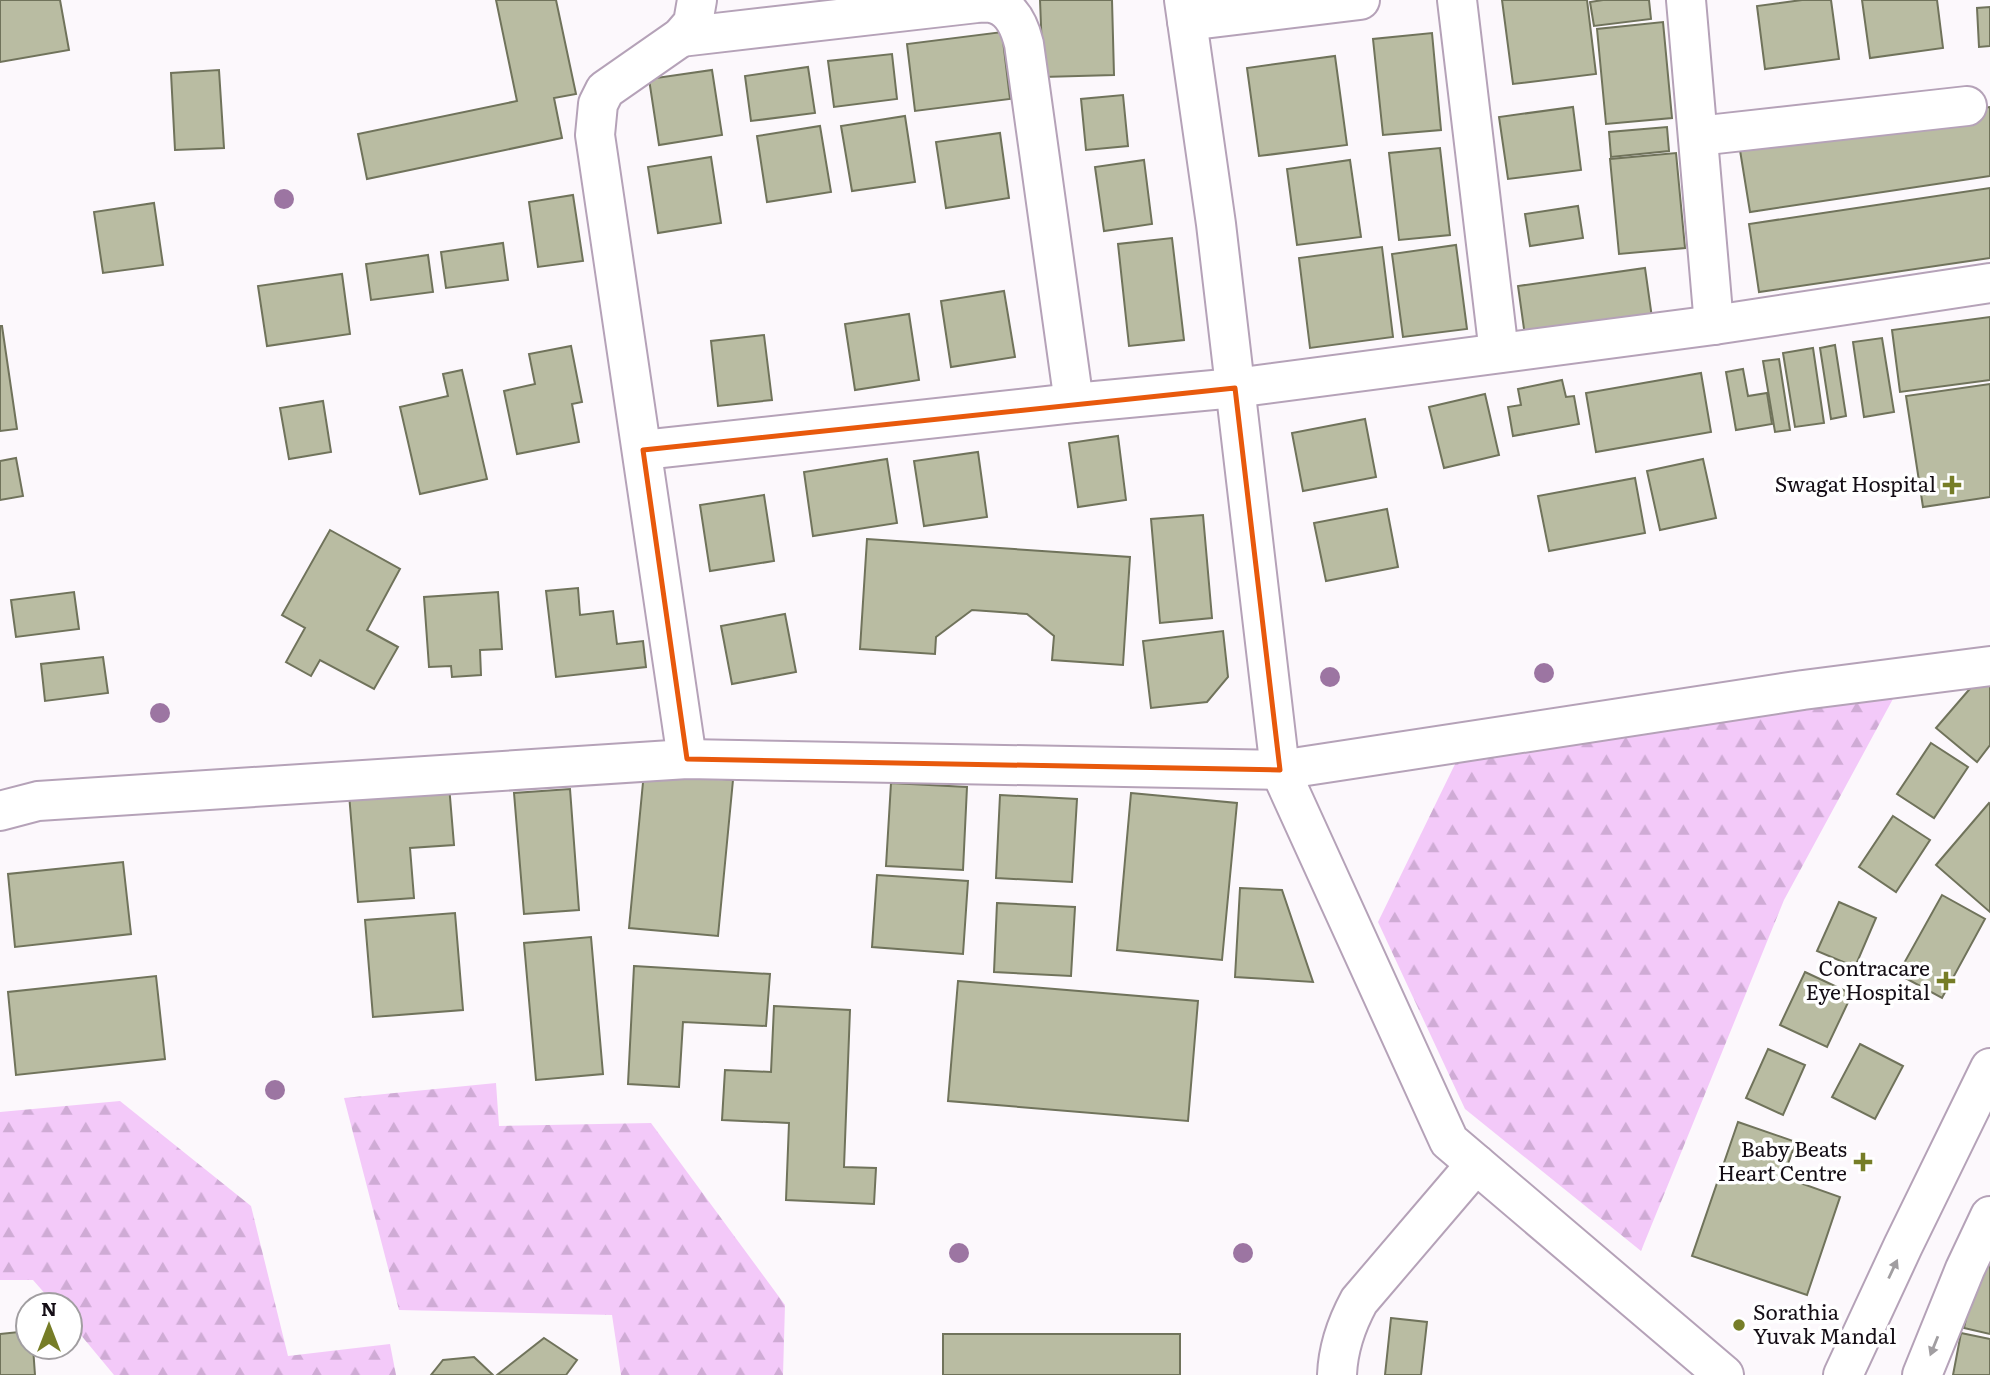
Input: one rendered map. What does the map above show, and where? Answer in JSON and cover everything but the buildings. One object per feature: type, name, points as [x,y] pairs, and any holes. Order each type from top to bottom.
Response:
[{"type":"street","points":[[688,759],[595,121],[598,104],[606,90],[681,37],[693,23],[697,0]]},
{"type":"street","points":[[1360,0],[1185,11],[1216,224],[1280,770],[1449,1141],[1724,1375]]},
{"type":"street","points":[[1457,0],[1499,353]]},
{"type":"street","points":[[1686,0],[1714,325]]},
{"type":"street","points":[[681,37],[977,3],[995,4],[1009,13],[1020,27],[1024,44],[1074,403]]},
{"type":"street","points":[[1698,136],[1967,106]]},
{"type":"street","points":[[643,450],[1236,388],[1714,325],[1990,283]]},
{"type":"street","points":[[0,811],[38,801],[688,759],[1280,770],[1803,690],[1990,666]]},
{"type":"street","points":[[1843,1375],[1990,1068]]},
{"type":"street","points":[[1337,1375],[1338,1356],[1349,1320],[1359,1301],[1476,1164]]},
{"type":"street","points":[[1922,1375],[1965,1269],[1990,1216]]},
{"type":"highlighted area","points":[[1235,388],[1280,770],[687,759],[643,450]]},
{"type":"green space","points":[[1894,697],[1784,900],[1641,1251],[1465,1109],[1378,922],[1457,760]]},
{"type":"green space","points":[[496,1083],[499,1126],[651,1123],[785,1305],[783,1375],[621,1375],[612,1315],[399,1310],[344,1098]]},
{"type":"green space","points":[[120,1101],[251,1206],[288,1356],[390,1344],[396,1375],[114,1375],[84,1339],[84,1291],[43,1291],[33,1280],[0,1280],[0,1112]]},
{"type":"place","name":"Swagat Hospital","points":[[1952,485]]},
{"type":"place","name":"Contracare Eye Hospital","points":[[1946,981]]},
{"type":"place","name":"Baby Beats Heart Centre","points":[[1863,1162]]},
{"type":"place","name":"Sorathia Yuvak Mandal","points":[[1739,1325]]}]
